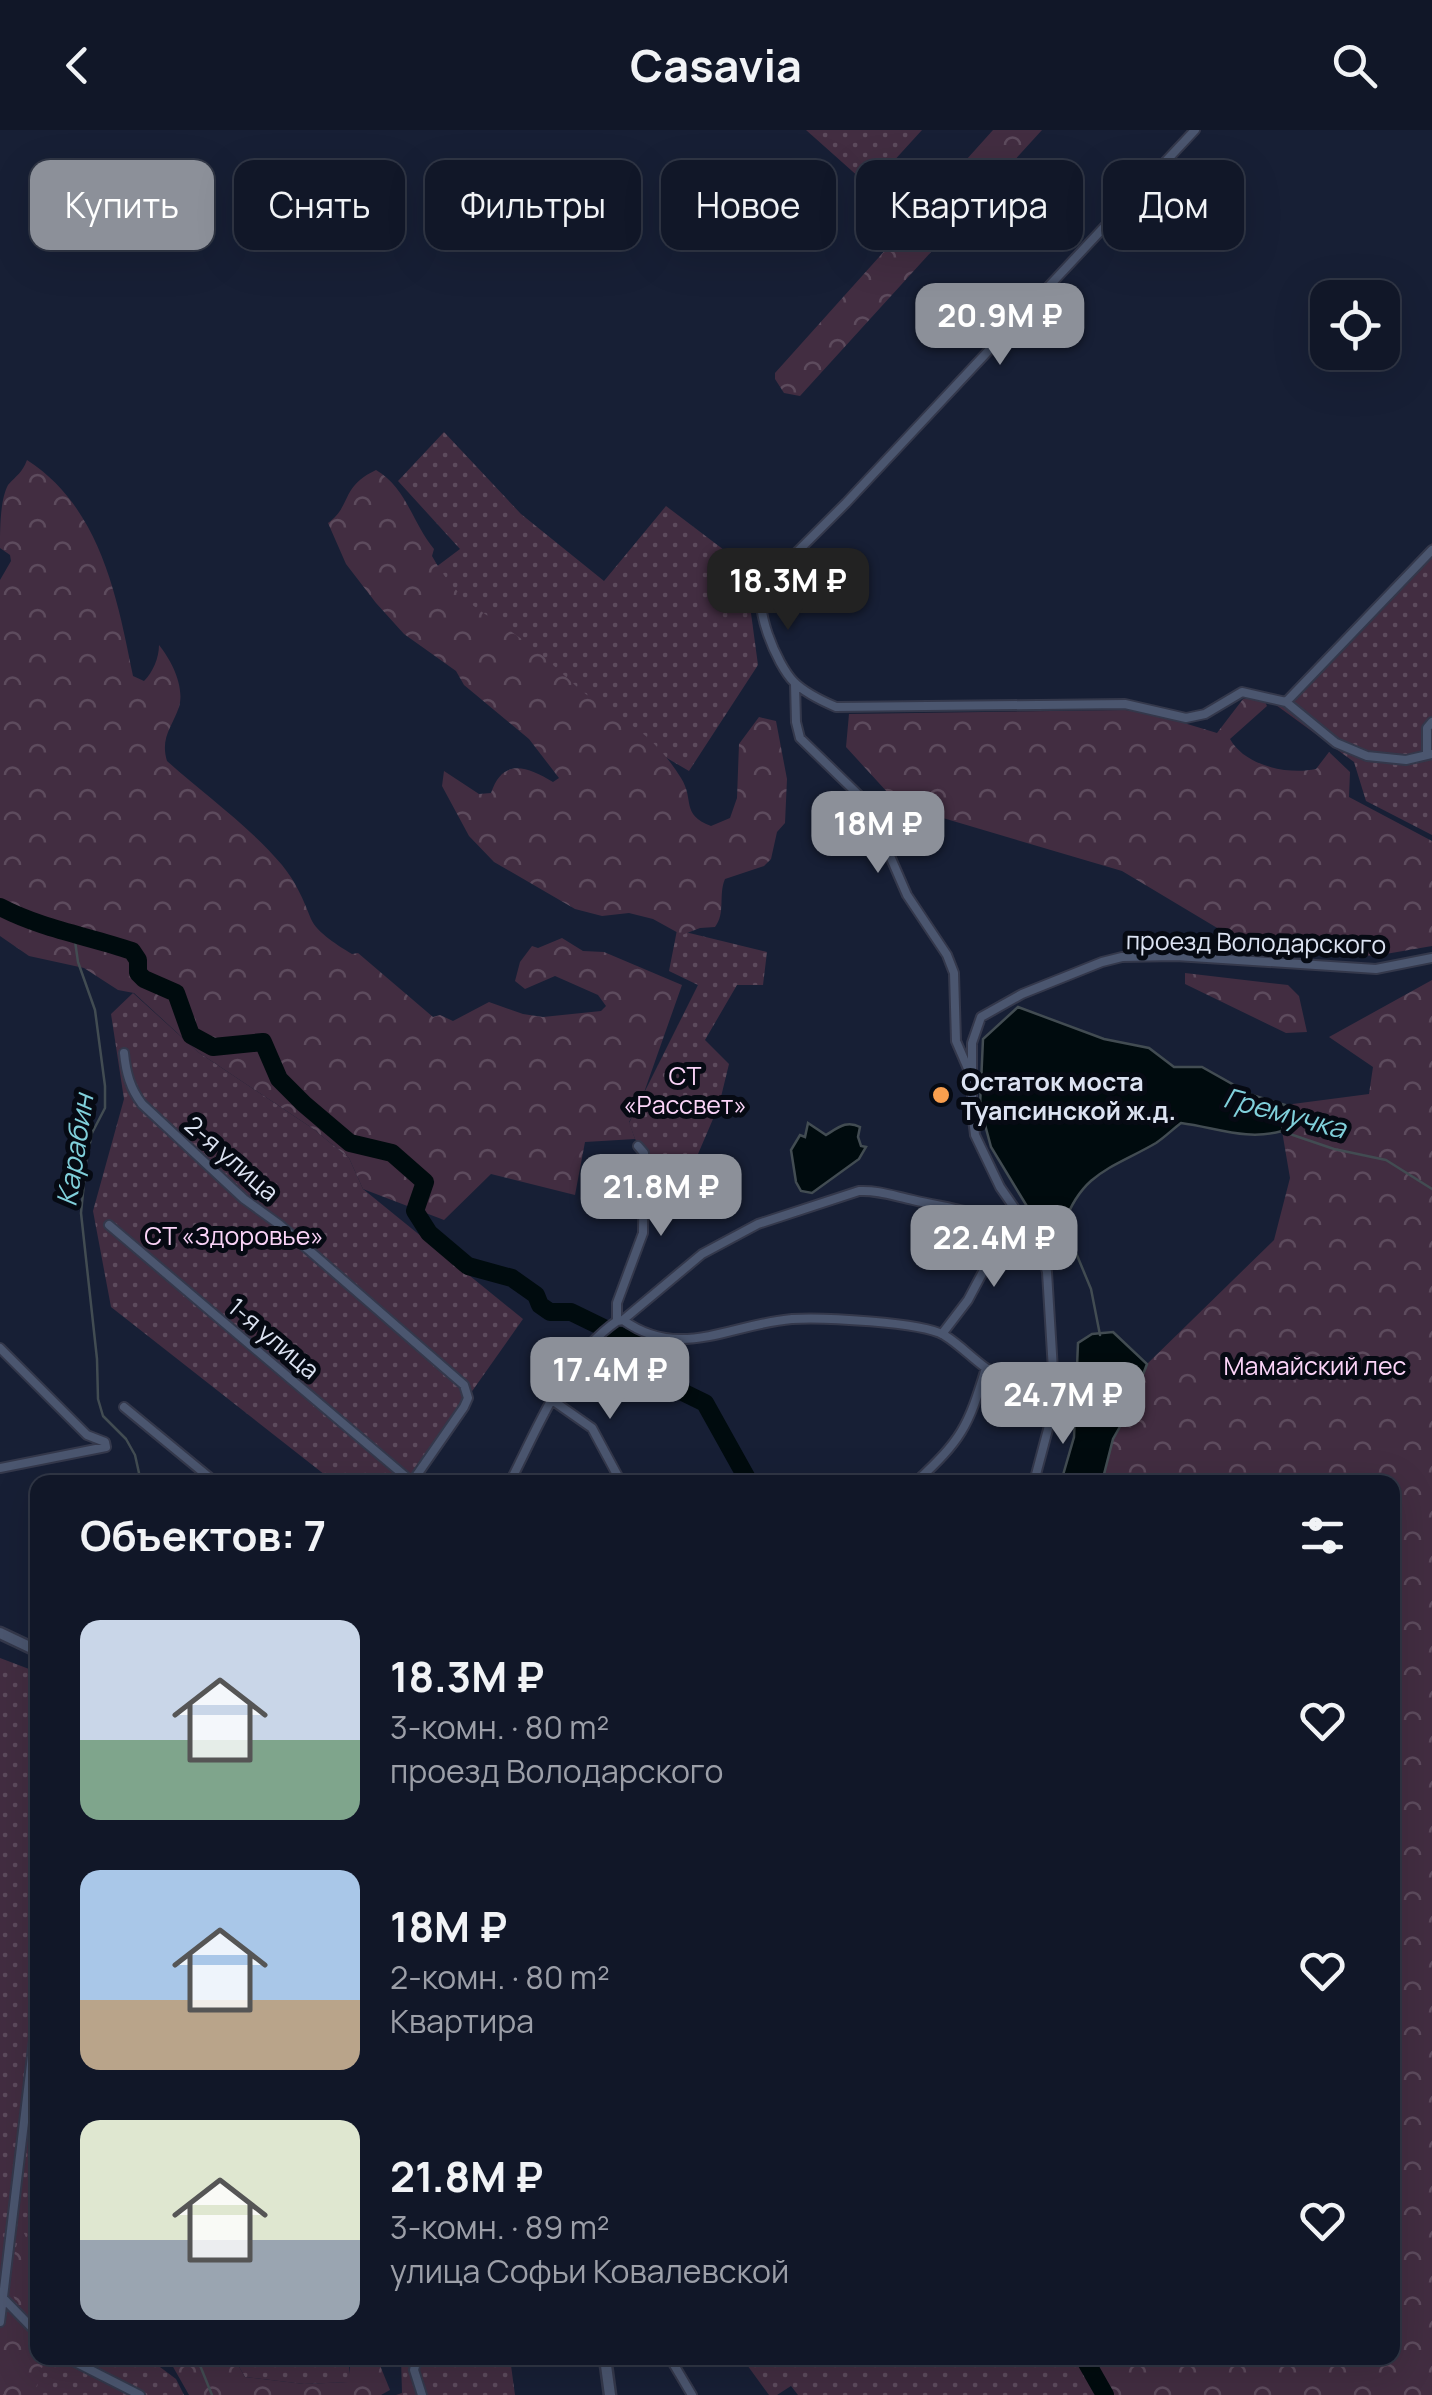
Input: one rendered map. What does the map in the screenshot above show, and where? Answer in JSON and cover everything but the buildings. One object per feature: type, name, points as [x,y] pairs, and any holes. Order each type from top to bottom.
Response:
[{"type":"street","points":[[1195,130],[846,504],[765,584],[759,602],[784,671],[795,684],[825,703],[844,708],[1125,704],[1186,718],[1204,714],[1242,692],[1286,702],[1336,743],[1368,756],[1406,760],[1429,754],[1427,728],[1432,722]]},
{"type":"street","points":[[1286,702],[1432,550]]},
{"type":"street","points":[[795,684],[800,738],[867,803],[907,895],[947,954],[954,973],[956,1041],[972,1075]]},
{"type":"street","name":"проезд Володарского","points":[[1036,1475],[1054,1402],[1046,1272],[1038,1242],[984,1158],[975,1135],[972,1044],[982,1017],[1012,999],[1122,957],[1176,956],[1376,970],[1432,958]]},
{"type":"street","name":"2-я улица","points":[[124,1053],[133,1092],[142,1104],[244,1200],[280,1225],[464,1385],[468,1398],[417,1475]]},
{"type":"street","points":[[618,1322],[617,1303],[643,1234],[644,1153],[638,1146]]},
{"type":"street","points":[[514,1475],[552,1400],[593,1339],[702,1254],[758,1224],[807,1205],[876,1190],[974,1211],[1009,1223],[1038,1242]]},
{"type":"street","points":[[942,1334],[968,1300],[1009,1223]]},
{"type":"street","name":"1-я улица","points":[[110,1224],[404,1475]]},
{"type":"street","points":[[618,1322],[676,1342],[795,1319],[905,1324],[942,1334],[1013,1385],[1054,1402]]},
{"type":"street","points":[[0,1348],[87,1435],[105,1442],[106,1447],[0,1468]]},
{"type":"street","points":[[924,1475],[953,1448],[965,1429],[986,1368]]},
{"type":"street","points":[[552,1400],[592,1428],[617,1475]]},
{"type":"street","points":[[124,1407],[207,1475]]},
{"type":"street","points":[[85,1453],[87,1435]]},
{"type":"street","points":[[0,1632],[30,1647]]},
{"type":"street","points":[[0,2322],[30,2073]]},
{"type":"street","points":[[3,2298],[30,2326]]},
{"type":"street","points":[[81,2365],[140,2395]]},
{"type":"street","points":[[415,2365],[422,2395]]},
{"type":"street","points":[[607,2365],[610,2395]]},
{"type":"street","points":[[674,2365],[692,2395]]},
{"type":"green space","points":[[806,130],[922,130],[895,160],[856,160],[856,175]]},
{"type":"green space","points":[[993,130],[1042,130],[1015,160],[966,160]]},
{"type":"green space","points":[[885,250],[933,250],[800,396],[784,393],[775,373]]},
{"type":"green space","points":[[444,432],[521,514],[604,581],[666,506],[761,578],[748,591],[758,665],[689,771],[619,730],[424,576],[460,549],[398,481]]},
{"type":"green space","points":[[27,460],[52,479],[88,528],[112,585],[133,676],[144,681],[157,660],[159,645],[172,666],[180,699],[166,739],[167,761],[282,865],[314,924],[329,939],[352,954],[358,953],[433,1017],[440,1015],[453,1021],[489,1002],[543,1017],[601,1011],[606,1006],[598,995],[555,976],[525,989],[515,981],[520,962],[532,946],[538,948],[562,938],[583,951],[604,952],[682,985],[641,1101],[629,1122],[635,1139],[585,1142],[575,1195],[491,1174],[444,1220],[363,1189],[349,1158],[312,1128],[198,1052],[134,993],[118,990],[84,968],[29,956],[0,936],[0,580],[11,561],[10,555],[0,548],[0,524],[5,491]]},
{"type":"green space","points":[[376,470],[402,496],[452,586],[535,649],[591,698],[647,737],[677,772],[692,811],[701,821],[711,826],[730,818],[737,798],[739,744],[759,717],[776,721],[787,779],[785,823],[777,832],[771,859],[764,866],[725,879],[715,927],[682,935],[653,919],[629,913],[602,916],[575,909],[494,862],[469,836],[442,786],[444,771],[479,794],[491,793],[502,774],[517,768],[553,782],[559,778],[529,739],[464,685],[456,671],[404,634],[346,564],[328,523],[357,483]]},
{"type":"green space","points":[[1432,543],[1432,835],[1366,801],[1354,762],[1276,705]]},
{"type":"green space","points":[[1251,698],[1267,706],[1230,739],[1246,756],[1268,766],[1305,771],[1316,769],[1329,752],[1350,772],[1349,797],[1432,841],[1432,946],[1374,956],[1254,950],[1122,871],[899,805],[846,747],[849,714],[1125,710],[1151,713],[1217,733],[1243,699]]},
{"type":"green space","name":"СТ «Рассвет»","points":[[677,930],[767,952],[763,985],[737,985],[705,1040],[729,1064],[719,1105],[698,1154],[713,1184],[693,1191],[650,1189],[649,1155],[635,1139],[629,1123],[698,985],[669,971]]},
{"type":"green space","points":[[1185,973],[1288,985],[1299,996],[1307,1032],[1286,1033],[1185,984]]},
{"type":"green space","name":"Мамайский лес","points":[[1432,980],[1432,2395],[1099,2395],[1083,2365],[1400,2365],[1400,1475],[1104,1475],[1113,1439],[1130,1409],[1147,1364],[1274,1240],[1290,1178],[1282,1131],[1285,1105],[1369,1094],[1373,1067],[1329,1037]]},
{"type":"green space","name":"СТ «Здоровье»","points":[[133,993],[198,1052],[312,1128],[349,1158],[363,1189],[523,1319],[413,1475],[325,1475],[111,1307],[93,1211],[124,1099],[111,1014]]},
{"type":"green space","points":[[0,1658],[30,1669],[30,2365],[157,2365],[176,2379],[184,2395],[0,2395]]},
{"type":"green space","points":[[23,2231],[30,2246],[30,2320],[12,2289]]},
{"type":"green space","points":[[8,2310],[30,2330],[30,2365],[43,2365],[34,2395],[0,2392],[1,2332]]},
{"type":"green space","points":[[172,2365],[238,2365],[245,2377],[304,2384],[348,2382],[350,2365],[380,2365],[390,2390],[381,2395],[189,2395]]},
{"type":"green space","points":[[238,2365],[349,2365],[349,2382],[304,2384],[245,2377]]},
{"type":"green space","points":[[401,2365],[511,2365],[515,2395],[396,2395],[402,2393]]},
{"type":"green space","points":[[747,2365],[1083,2365],[1099,2395],[798,2395],[791,2386],[777,2395],[769,2395]]},
{"type":"shaded area","points":[[1018,1007],[1104,1039],[1149,1048],[1174,1067],[1202,1067],[1252,1095],[1285,1105],[1282,1131],[1244,1134],[1181,1123],[1156,1143],[1090,1182],[1059,1226],[1028,1208],[991,1147],[980,1106],[983,1039]]},
{"type":"shaded area","points":[[808,1123],[826,1135],[843,1125],[860,1127],[858,1137],[861,1146],[866,1147],[859,1159],[812,1193],[801,1191],[796,1182],[791,1150],[800,1135],[805,1137]]},
{"type":"shaded area","points":[[1113,1332],[1147,1364],[1130,1409],[1113,1439],[1104,1475],[1063,1475],[1074,1437],[1078,1343],[1092,1334]]},
{"type":"waterway","points":[[0,907],[49,927],[132,951],[138,960],[138,973],[176,993],[191,1035],[213,1047],[263,1042],[279,1079],[304,1104],[350,1143],[392,1153],[425,1182],[415,1211],[429,1233],[468,1266],[512,1278],[536,1295],[540,1305],[550,1312],[571,1312],[643,1347],[664,1383],[705,1403],[745,1475]]},
{"type":"waterway","name":"Карабин","points":[[74,934],[78,962],[95,1010],[105,1086],[105,1108],[92,1133],[86,1162],[81,1213],[98,1399],[103,1416],[126,1439],[135,1455],[139,1475]]},
{"type":"waterway","name":"Гремучка","points":[[1281,1131],[1334,1149],[1386,1160],[1432,1189]]},
{"type":"waterway","name":"Гремучка","points":[[1064,1224],[1091,1289],[1100,1335]]},
{"type":"waterway","name":"Карабин","points":[[200,2365],[212,2395]]},
{"type":"waterway","points":[[1088,2365],[1105,2395]]},
{"type":"place","name":"Остаток моста Туапсинской ж.д.","points":[[941,1095]]}]
